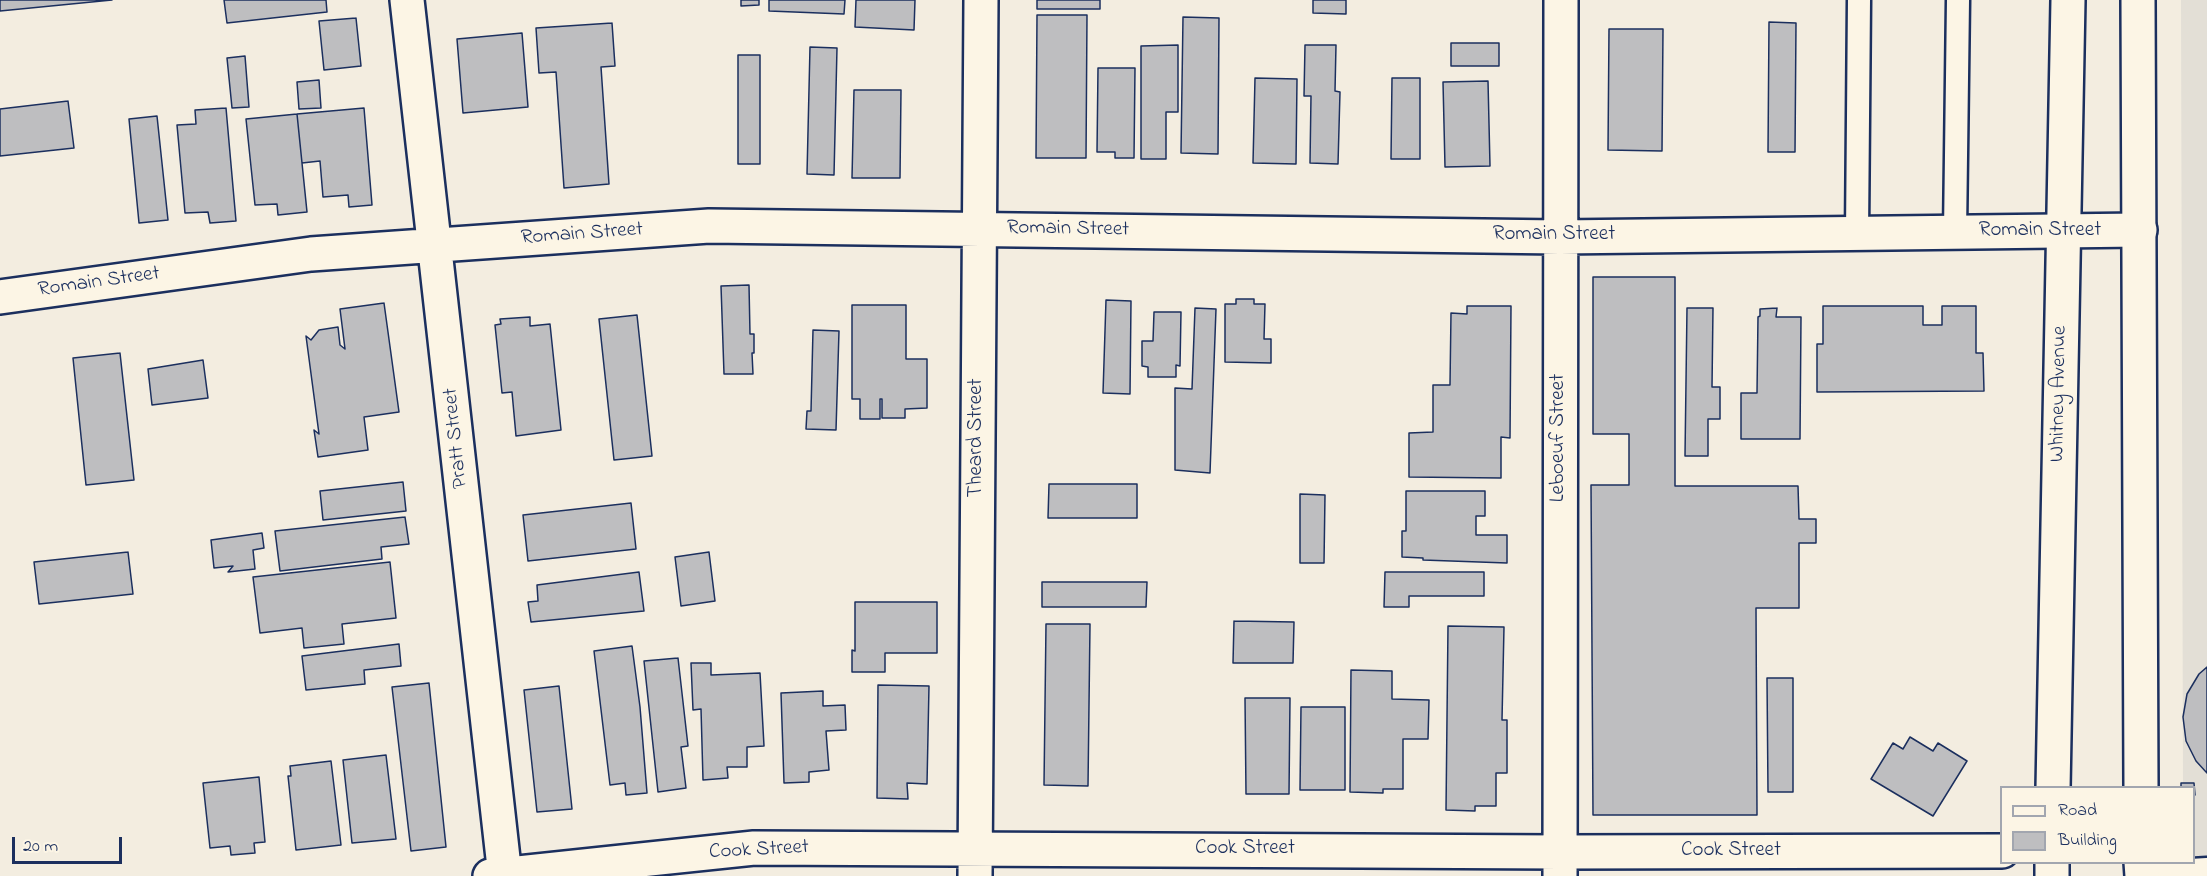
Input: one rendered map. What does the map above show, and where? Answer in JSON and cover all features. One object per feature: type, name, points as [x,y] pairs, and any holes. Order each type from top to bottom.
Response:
[{"type":"street","name":"Pratt Street","points":[[407,0],[436,245],[500,875]]},
{"type":"street","name":"Theard Street","points":[[975,862],[981,0]]},
{"type":"street","name":"Leboeuf Street","points":[[1560,864],[1561,0]]},
{"type":"street","name":"Whitney Avenue","points":[[2053,786],[2068,0]]},
{"type":"street","points":[[2138,0],[2141,786]]},
{"type":"street","name":"Romain Street","points":[[0,297],[311,254],[709,226],[1560,237],[2140,230]]},
{"type":"street","name":"Cook Street","points":[[500,875],[754,848],[975,862],[1560,864],[2000,851]]},
{"type":"lane","points":[[1857,234],[1859,0]]},
{"type":"lane","points":[[1955,233],[1958,0]]},
{"type":"lane","points":[[2142,871],[2207,869]]},
{"type":"shaded area","points":[[2181,0],[2207,0],[2207,876],[2195,863],[2195,786],[2183,786]]},
{"type":"building","points":[[0,0],[112,0],[0,11]]},
{"type":"building","points":[[224,0],[326,0],[327,12],[227,23]]},
{"type":"building","points":[[741,0],[759,0],[759,5],[741,6]]},
{"type":"building","points":[[769,0],[845,0],[844,14],[769,11]]},
{"type":"building","points":[[856,0],[915,0],[914,30],[855,27]]},
{"type":"building","points":[[1037,0],[1100,0],[1100,9],[1037,9]]},
{"type":"building","points":[[1313,0],[1346,0],[1346,14],[1313,13]]},
{"type":"building","points":[[1037,15],[1087,15],[1086,158],[1036,158]]},
{"type":"building","points":[[1183,17],[1219,18],[1218,154],[1181,153]]},
{"type":"building","points":[[356,18],[361,66],[324,70],[319,21]]},
{"type":"building","points":[[1769,22],[1796,23],[1795,152],[1768,152]]},
{"type":"building","points":[[612,23],[615,66],[601,67],[609,184],[564,188],[556,72],[539,73],[536,28]]},
{"type":"building","points":[[1609,29],[1663,29],[1662,151],[1608,150]]},
{"type":"building","points":[[522,33],[528,107],[463,113],[457,39]]},
{"type":"building","points":[[1451,43],[1499,43],[1499,66],[1451,66]]},
{"type":"building","points":[[1178,45],[1178,112],[1166,112],[1166,159],[1141,159],[1141,46]]},
{"type":"building","points":[[1305,45],[1336,45],[1335,91],[1340,92],[1338,164],[1310,163],[1311,96],[1304,96]]},
{"type":"building","points":[[810,47],[837,48],[834,175],[807,174]]},
{"type":"building","points":[[738,55],[760,55],[760,164],[738,164]]},
{"type":"building","points":[[245,56],[249,107],[232,108],[227,58]]},
{"type":"building","points":[[1098,68],[1135,68],[1134,158],[1115,158],[1115,152],[1097,152]]},
{"type":"building","points":[[1255,78],[1297,79],[1296,164],[1253,163]]},
{"type":"building","points":[[1392,78],[1420,78],[1420,159],[1391,159]]},
{"type":"building","points":[[319,80],[321,108],[299,109],[297,82]]},
{"type":"building","points":[[1488,81],[1490,166],[1445,167],[1443,82]]},
{"type":"building","points":[[854,90],[901,90],[900,178],[852,178]]},
{"type":"building","points":[[68,101],[74,148],[0,156],[0,109]]},
{"type":"building","points":[[226,108],[236,221],[210,223],[208,212],[185,213],[177,125],[196,124],[195,110]]},
{"type":"building","points":[[364,108],[372,205],[349,207],[348,195],[323,197],[320,161],[302,163],[297,114]]},
{"type":"building","points":[[297,114],[307,212],[278,215],[277,204],[255,205],[246,119]]},
{"type":"building","points":[[157,116],[168,220],[139,223],[129,119]]},
{"type":"building","points":[[1593,277],[1675,277],[1675,486],[1798,486],[1799,519],[1816,519],[1816,543],[1799,543],[1799,608],[1756,608],[1757,815],[1593,815],[1591,485],[1629,485],[1629,434],[1593,434]]},
{"type":"building","points":[[749,285],[750,334],[754,334],[753,374],[724,374],[721,286]]},
{"type":"building","points":[[1236,299],[1254,299],[1254,304],[1265,304],[1264,339],[1271,339],[1271,363],[1225,362],[1225,304],[1236,304]]},
{"type":"building","points":[[1106,300],[1131,301],[1130,394],[1103,393]]},
{"type":"building","points":[[384,303],[399,412],[364,417],[368,450],[318,457],[314,430],[319,434],[306,336],[311,340],[319,330],[338,327],[340,345],[345,349],[340,309]]},
{"type":"building","points":[[852,305],[906,305],[906,359],[927,359],[927,408],[905,409],[905,418],[882,418],[882,399],[880,399],[880,419],[860,419],[860,399],[852,399]]},
{"type":"building","points":[[1467,306],[1511,306],[1510,438],[1501,437],[1501,478],[1409,477],[1409,433],[1433,432],[1433,385],[1450,385],[1451,313],[1467,314]]},
{"type":"building","points":[[1823,306],[1923,306],[1923,325],[1942,325],[1942,306],[1976,306],[1976,353],[1983,353],[1984,391],[1817,392],[1817,344],[1823,344]]},
{"type":"building","points":[[1195,308],[1216,309],[1210,473],[1175,470],[1175,388],[1192,389]]},
{"type":"building","points":[[1687,308],[1713,308],[1712,387],[1720,387],[1720,419],[1708,419],[1708,456],[1685,456]]},
{"type":"building","points":[[1777,308],[1776,317],[1801,317],[1800,439],[1741,439],[1741,393],[1757,393],[1760,309]]},
{"type":"building","points":[[1154,312],[1181,312],[1180,366],[1176,365],[1176,377],[1148,377],[1148,367],[1142,366],[1142,341],[1153,341]]},
{"type":"building","points":[[637,315],[652,456],[614,460],[599,319]]},
{"type":"building","points":[[530,317],[530,326],[550,324],[561,430],[516,436],[512,392],[502,393],[495,325],[501,324],[500,319]]},
{"type":"building","points":[[813,330],[839,331],[836,430],[806,429],[807,411],[811,411]]},
{"type":"building","points":[[120,353],[134,480],[86,485],[73,358]]},
{"type":"building","points":[[203,360],[208,398],[152,405],[148,369]]},
{"type":"building","points":[[403,482],[406,511],[323,520],[320,491]]},
{"type":"building","points":[[1049,484],[1137,484],[1137,518],[1048,518]]},
{"type":"building","points":[[1406,491],[1485,491],[1485,516],[1476,516],[1476,535],[1507,535],[1507,563],[1402,557],[1402,531],[1406,531]]},
{"type":"building","points":[[1300,494],[1325,495],[1324,563],[1300,563]]},
{"type":"building","points":[[631,503],[636,549],[528,561],[523,515]]},
{"type":"building","points":[[405,517],[409,544],[381,547],[382,559],[280,571],[275,531]]},
{"type":"building","points":[[262,533],[264,548],[253,550],[255,569],[228,572],[233,566],[214,568],[211,540]]},
{"type":"building","points":[[128,552],[133,594],[39,604],[34,562]]},
{"type":"building","points":[[709,552],[715,601],[681,606],[675,557]]},
{"type":"building","points":[[390,562],[396,618],[342,624],[344,644],[304,648],[302,628],[260,633],[253,577]]},
{"type":"building","points":[[639,572],[644,611],[531,622],[528,602],[538,601],[537,585]]},
{"type":"building","points":[[1385,572],[1484,572],[1484,596],[1409,596],[1409,607],[1384,607]]},
{"type":"building","points":[[1042,582],[1147,582],[1146,607],[1042,607]]},
{"type":"building","points":[[855,602],[937,602],[937,653],[885,653],[885,672],[852,672],[852,650],[855,651]]},
{"type":"building","points":[[1234,621],[1294,622],[1293,663],[1233,663]]},
{"type":"building","points":[[1046,624],[1090,624],[1088,786],[1044,785]]},
{"type":"building","points":[[1448,626],[1504,627],[1502,720],[1507,720],[1507,773],[1496,773],[1496,806],[1475,806],[1475,811],[1446,810]]},
{"type":"building","points":[[399,644],[401,666],[364,670],[365,684],[306,690],[302,656]]},
{"type":"building","points":[[632,646],[647,793],[626,795],[625,783],[610,785],[594,651]]},
{"type":"building","points":[[678,658],[688,746],[681,747],[686,788],[658,792],[644,661]]},
{"type":"building","points":[[691,663],[711,663],[711,675],[760,673],[764,746],[747,747],[747,767],[727,767],[728,778],[703,780],[701,709],[693,710]]},
{"type":"building","points":[[2207,667],[2207,773],[2196,761],[2186,741],[2183,717],[2187,694],[2199,674]]},
{"type":"building","points":[[1351,670],[1392,671],[1392,699],[1429,700],[1428,739],[1403,739],[1403,789],[1383,789],[1383,793],[1350,792]]},
{"type":"building","points":[[1767,678],[1793,678],[1793,792],[1768,792]]},
{"type":"building","points":[[429,683],[446,847],[411,851],[392,687]]},
{"type":"building","points":[[878,685],[929,686],[927,784],[907,783],[908,799],[877,798]]},
{"type":"building","points":[[559,686],[572,809],[537,812],[524,690]]},
{"type":"building","points":[[823,691],[823,706],[845,705],[846,730],[826,731],[829,770],[809,772],[809,782],[784,783],[781,693]]},
{"type":"building","points":[[1245,698],[1290,698],[1289,794],[1246,794]]},
{"type":"building","points":[[1301,707],[1345,707],[1345,790],[1300,790]]},
{"type":"building","points":[[1910,737],[1933,751],[1938,743],[1967,761],[1933,816],[1871,779],[1893,743],[1903,749]]},
{"type":"building","points":[[386,755],[396,839],[352,843],[343,760]]},
{"type":"building","points":[[331,761],[341,845],[296,850],[288,776],[291,776],[290,766]]},
{"type":"building","points":[[259,777],[265,842],[254,843],[255,853],[231,855],[230,846],[210,848],[203,783]]},
{"type":"building","points":[[2181,783],[2194,783],[2194,786],[2181,786]]}]
